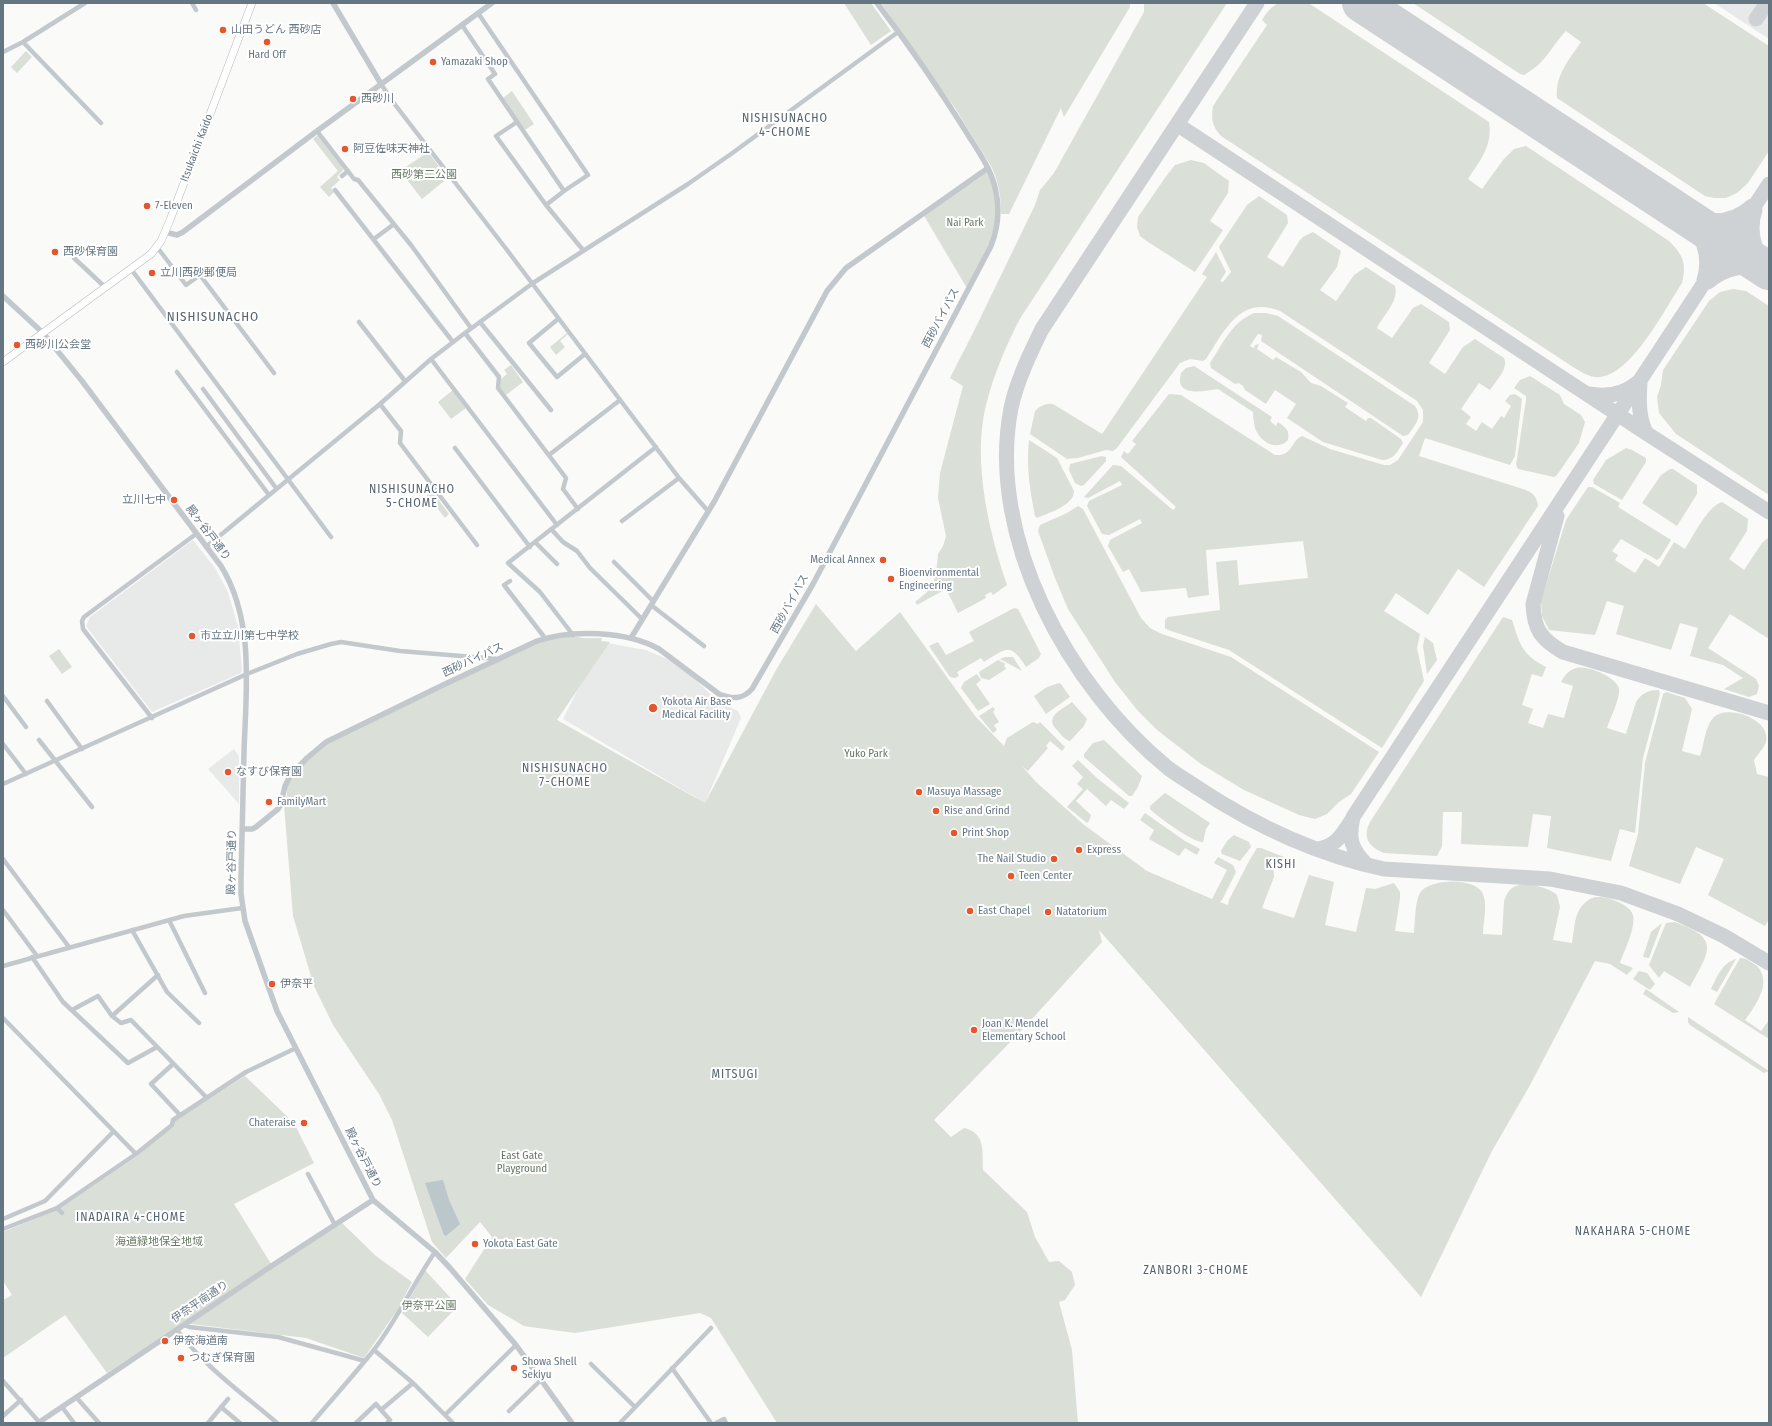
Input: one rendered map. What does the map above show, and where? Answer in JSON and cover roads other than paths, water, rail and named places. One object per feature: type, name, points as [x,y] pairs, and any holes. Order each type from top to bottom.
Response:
[{"type":"main road","name":"Itsukaichi Kaido","points":[[3,362],[106,288],[157,247],[165,232],[252,3]]},
{"type":"street","points":[[3,52],[23,42],[84,3]]},
{"type":"street","points":[[192,3],[196,10]]},
{"type":"street","points":[[333,3],[393,102],[679,478],[708,511]]},
{"type":"street","points":[[165,232],[177,235],[183,232],[317,131],[492,3]]},
{"type":"street","name":"西砂バイパス","points":[[243,830],[256,827],[278,809],[281,804],[285,786],[290,776],[307,758],[326,742],[498,658],[545,638],[561,634],[608,634],[631,638],[651,644],[719,694],[729,698],[739,698],[747,695],[756,685],[809,591],[992,246],[996,233],[999,206],[996,191],[988,168],[952,110],[877,3]]},
{"type":"street","points":[[478,13],[588,175],[546,205]]},
{"type":"street","points":[[462,25],[495,74],[488,80],[564,192]]},
{"type":"street","points":[[206,547],[380,404],[431,359],[471,328],[532,283],[718,162],[898,32]]},
{"type":"street","points":[[23,42],[101,123]]},
{"type":"street","points":[[516,122],[496,136],[546,205],[582,250]]},
{"type":"street","points":[[317,131],[354,179],[358,180],[394,224],[435,277],[439,286],[471,328]]},
{"type":"street","points":[[631,638],[742,452],[827,291],[846,268],[988,168]]},
{"type":"street","points":[[342,176],[348,171]]},
{"type":"street","points":[[335,190],[453,342]]},
{"type":"street","points":[[374,239],[394,224]]},
{"type":"street","points":[[157,247],[186,285],[200,275],[274,373]]},
{"type":"street","points":[[74,258],[106,288]]},
{"type":"street","points":[[131,269],[289,478],[331,537]]},
{"type":"street","name":"殿ヶ谷戸通り","points":[[3,296],[43,333],[228,577],[239,606],[243,623],[247,674],[241,894],[242,908],[260,967],[278,1012],[296,1048],[374,1200],[435,1252],[516,1345],[542,1379],[572,1423]]},
{"type":"street","points":[[558,319],[529,343],[557,377],[585,354]]},
{"type":"street","points":[[359,322],[405,381]]},
{"type":"street","points":[[480,322],[551,410]]},
{"type":"street","points":[[465,333],[499,377],[498,388],[566,478],[562,489],[578,508]]},
{"type":"street","points":[[431,359],[557,525]]},
{"type":"street","points":[[177,372],[269,495]]},
{"type":"street","points":[[203,389],[276,488]]},
{"type":"street","points":[[549,455],[620,400]]},
{"type":"street","points":[[380,404],[401,431],[400,443],[477,545]]},
{"type":"street","points":[[207,412],[215,406]]},
{"type":"street","points":[[573,634],[540,592],[508,563],[656,447]]},
{"type":"street","points":[[455,448],[530,547]]},
{"type":"street","points":[[622,521],[679,478]]},
{"type":"street","points":[[552,530],[563,542],[577,551],[590,568],[642,619]]},
{"type":"street","points":[[152,718],[83,629],[82,621],[196,534]]},
{"type":"street","points":[[535,542],[557,564]]},
{"type":"street","points":[[614,562],[652,603],[704,646]]},
{"type":"street","points":[[510,581],[504,585],[545,638]]},
{"type":"street","points":[[3,784],[247,674],[297,654],[341,642],[400,651],[498,658]]},
{"type":"street","points":[[3,696],[26,727]]},
{"type":"street","points":[[47,701],[82,749]]},
{"type":"street","points":[[39,740],[92,807]]},
{"type":"street","points":[[3,744],[26,774]]},
{"type":"street","points":[[3,859],[69,947]]},
{"type":"street","points":[[3,966],[184,916],[242,908]]},
{"type":"street","points":[[3,910],[63,1002],[128,1063],[157,1048]]},
{"type":"street","points":[[169,920],[205,994]]},
{"type":"street","points":[[132,930],[167,992],[199,1023]]},
{"type":"street","points":[[112,1016],[158,975]]},
{"type":"street","points":[[72,1010],[98,996],[112,1016],[121,1023],[131,1020],[207,1098]]},
{"type":"street","points":[[3,1018],[136,1154]]},
{"type":"street","points":[[3,1230],[57,1208],[136,1154],[172,1125],[173,1120],[180,1115],[246,1072],[296,1048]]},
{"type":"street","points":[[173,1064],[151,1084],[180,1115]]},
{"type":"street","points":[[3,1219],[45,1201],[113,1132]]},
{"type":"street","points":[[308,1174],[335,1225]]},
{"type":"street","name":"伊奈平南通り","points":[[39,1423],[184,1325],[374,1200]]},
{"type":"street","points":[[57,1208],[62,1213]]},
{"type":"street","points":[[312,1423],[374,1350],[400,1312],[420,1274],[435,1252]]},
{"type":"street","points":[[184,1325],[189,1327],[278,1337],[365,1361]]},
{"type":"street","points":[[620,1423],[712,1328]]},
{"type":"street","points":[[177,1330],[193,1351],[206,1364],[277,1423]]},
{"type":"street","points":[[445,1415],[516,1345]]},
{"type":"street","points":[[374,1350],[413,1383],[453,1423]]},
{"type":"street","points":[[591,1364],[635,1407]]},
{"type":"street","points":[[672,1368],[711,1423]]},
{"type":"street","points":[[509,1411],[542,1379]]},
{"type":"street","points":[[3,1383],[20,1400],[39,1423]]},
{"type":"street","points":[[381,1410],[413,1383]]},
{"type":"street","points":[[76,1397],[99,1423]]},
{"type":"street","points":[[208,1423],[228,1399]]},
{"type":"street","points":[[3,1416],[20,1400]]},
{"type":"street","points":[[356,1423],[376,1404],[390,1420],[387,1423]]},
{"type":"street","points":[[62,1407],[74,1423]]},
{"type":"street","points":[[221,1407],[240,1423]]},
{"type":"street","points":[[716,1423],[724,1419],[726,1423]]},
{"type":"place","name":"山田うどん 西砂店","points":[[223,30]]},
{"type":"place","name":"Hard Off","points":[[267,42]]},
{"type":"place","name":"Yamazaki Shop","points":[[433,62]]},
{"type":"place","name":"西砂川","points":[[353,99]]},
{"type":"place","name":"阿豆佐味天神社","points":[[345,149]]},
{"type":"place","name":"7-Eleven","points":[[147,206]]},
{"type":"place","name":"西砂保育園","points":[[55,252]]},
{"type":"place","name":"立川西砂郵便局","points":[[152,273]]},
{"type":"place","name":"西砂川公会堂","points":[[17,345]]},
{"type":"place","name":"立川七中","points":[[174,500]]},
{"type":"place","name":"Medical Annex","points":[[883,560]]},
{"type":"place","name":"Bioenvironmental Engineering","points":[[891,579]]},
{"type":"place","name":"市立立川第七中学校","points":[[192,636]]},
{"type":"place","name":"Yokota Air Base Medical Facility","points":[[653,708]]},
{"type":"place","name":"なすび保育園","points":[[228,772]]},
{"type":"place","name":"Masuya Massage","points":[[919,792]]},
{"type":"place","name":"FamilyMart","points":[[269,802]]},
{"type":"place","name":"Rise and Grind","points":[[936,811]]},
{"type":"place","name":"Print Shop","points":[[954,833]]},
{"type":"place","name":"Express","points":[[1079,850]]},
{"type":"place","name":"The Nail Studio","points":[[1054,859]]},
{"type":"place","name":"Teen Center","points":[[1011,876]]},
{"type":"place","name":"East Chapel","points":[[970,911]]},
{"type":"place","name":"Natatorium","points":[[1048,912]]},
{"type":"place","name":"伊奈平","points":[[272,984]]},
{"type":"place","name":"Joan K. Mendel Elementary School","points":[[974,1030]]},
{"type":"place","name":"Chateraise","points":[[304,1123]]},
{"type":"place","name":"Yokota East Gate","points":[[475,1244]]},
{"type":"place","name":"伊奈海道南","points":[[165,1341]]},
{"type":"place","name":"つむぎ保育園","points":[[181,1358]]},
{"type":"place","name":"Showa Shell Sekiyu","points":[[514,1368]]},
{"type":"district","name":"NISHISUNACHO 4-CHOME","points":[[785,126]]},
{"type":"district","name":"NISHISUNACHO","points":[[213,317]]},
{"type":"district","name":"NISHISUNACHO 5-CHOME","points":[[412,497]]},
{"type":"district","name":"NISHISUNACHO 7-CHOME","points":[[565,776]]},
{"type":"district","name":"KISHI","points":[[1281,865]]},
{"type":"district","name":"MITSUGI","points":[[735,1075]]},
{"type":"district","name":"INADAIRA 4-CHOME","points":[[131,1218]]},
{"type":"district","name":"NAKAHARA 5-CHOME","points":[[1633,1232]]},
{"type":"district","name":"ZANBORI 3-CHOME","points":[[1196,1271]]},
{"type":"park label","name":"西砂第二公園","points":[[424,175]]},
{"type":"park label","name":"Nai Park","points":[[965,223]]},
{"type":"park label","name":"Yuko Park","points":[[866,754]]},
{"type":"park label","name":"East Gate Playground","points":[[522,1162]]},
{"type":"park label","name":"海道緑地保全地域","points":[[159,1242]]},
{"type":"park label","name":"伊奈平公園","points":[[429,1306]]}]
